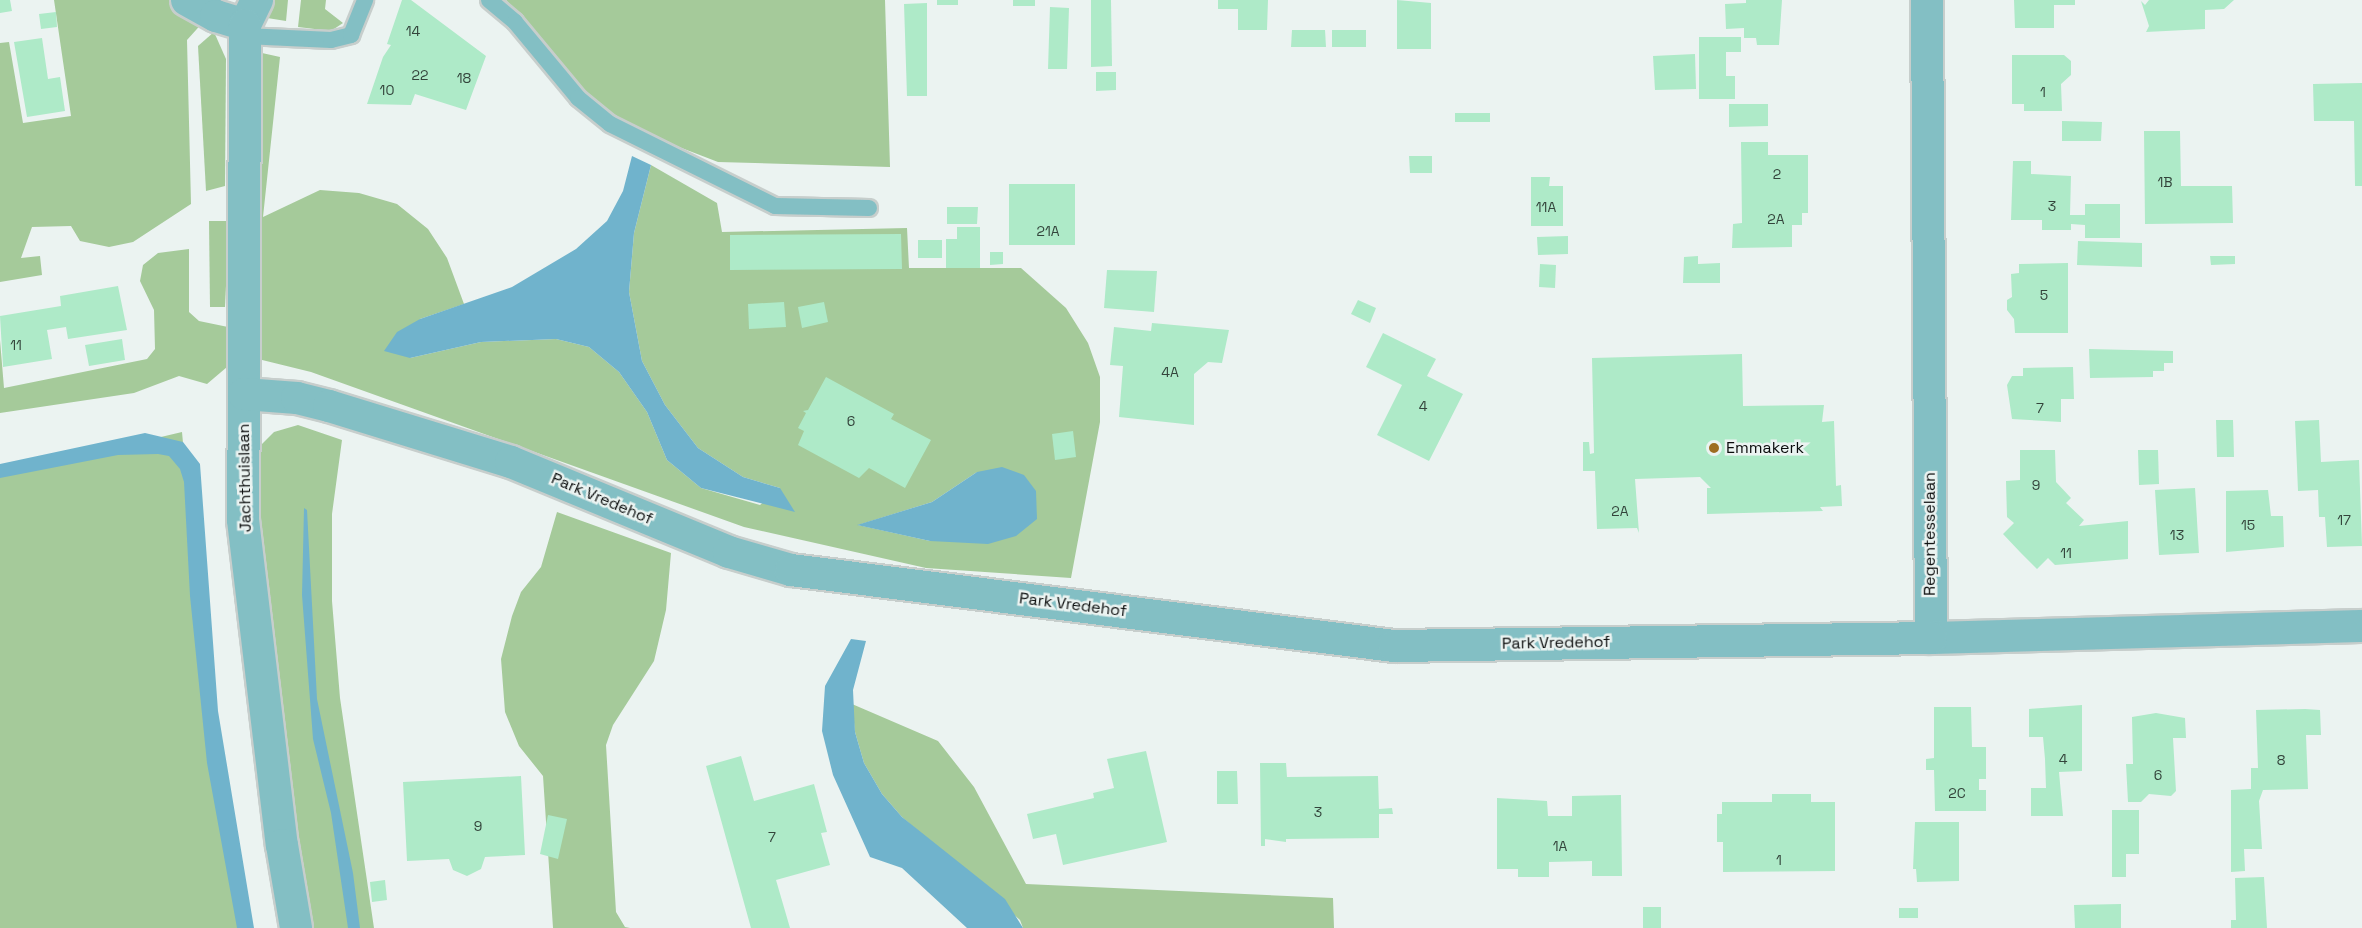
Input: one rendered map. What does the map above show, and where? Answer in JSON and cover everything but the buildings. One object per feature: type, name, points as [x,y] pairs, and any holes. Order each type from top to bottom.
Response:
[{"type":"street","points":[[187,0],[216,16],[249,20]]},
{"type":"street","name":"Regentesselaan","points":[[1927,0],[1931,638]]},
{"type":"street","name":"Jachthuislaan","points":[[249,20],[243,520],[282,845],[296,928]]},
{"type":"street","name":"Park Vredehof","points":[[244,394],[297,398],[329,406],[512,462],[729,552],[791,570],[1394,646],[1931,638]]},
{"type":"street","points":[[1931,638],[2362,626]]},
{"type":"lane","points":[[249,20],[331,40],[351,35],[365,0]]},
{"type":"lane","points":[[489,0],[515,22],[578,98],[610,124],[775,206],[869,208]]},
{"type":"green space","points":[[54,0],[179,0],[205,20],[187,40],[191,204],[133,242],[109,247],[80,241],[71,226],[32,227],[21,258],[40,256],[42,275],[0,282],[0,43],[9,42],[23,123],[71,116]]},
{"type":"green space","points":[[270,0],[288,0],[286,21],[261,17]]},
{"type":"green space","points":[[301,0],[326,0],[325,9],[343,23],[331,31],[298,27]]},
{"type":"green space","points":[[506,0],[885,0],[890,167],[718,162],[666,142],[649,141],[590,97]]},
{"type":"green space","points":[[214,32],[226,59],[225,186],[206,191],[198,46]]},
{"type":"green space","points":[[262,53],[280,57],[263,217],[320,190],[359,193],[397,204],[428,229],[447,258],[464,304],[420,319],[410,358],[481,342],[556,339],[589,347],[619,372],[647,412],[667,460],[701,488],[760,505],[780,488],[743,477],[698,448],[665,405],[642,361],[629,292],[634,233],[651,165],[717,203],[722,232],[907,228],[909,268],[1021,268],[1066,308],[1088,343],[1100,377],[1100,422],[1071,578],[926,568],[744,527],[311,372],[242,355]],"holes":[[[977,472],[930,541],[858,525],[932,502]]]},
{"type":"green space","points":[[209,221],[229,221],[225,307],[210,307]]},
{"type":"green space","points":[[189,249],[189,312],[199,321],[228,327],[227,367],[207,384],[179,376],[134,393],[0,413],[0,340],[4,388],[147,359],[155,349],[154,310],[140,281],[143,265],[158,253]]},
{"type":"green space","points":[[298,425],[342,440],[332,514],[332,601],[340,698],[374,928],[310,928],[262,604],[250,456],[274,432]]},
{"type":"green space","points":[[182,432],[201,637],[244,928],[0,928],[0,475]]},
{"type":"green space","points":[[557,512],[671,553],[666,610],[654,661],[613,725],[606,745],[616,912],[625,927],[630,928],[553,928],[543,776],[519,746],[505,712],[501,659],[512,616],[521,592],[541,567]]},
{"type":"green space","points":[[852,704],[938,741],[974,787],[1026,884],[1333,898],[1334,928],[1023,928],[1020,920],[902,817],[882,794],[864,763],[855,732]]},
{"type":"water","points":[[632,156],[651,165],[634,233],[629,292],[642,361],[665,405],[698,448],[743,477],[780,488],[795,512],[701,488],[667,460],[647,412],[619,372],[589,347],[556,339],[481,342],[410,358],[384,351],[397,332],[420,319],[512,287],[576,249],[607,221],[623,191]]},
{"type":"water","points":[[145,433],[183,442],[200,464],[218,711],[254,928],[237,928],[207,763],[190,596],[184,482],[180,469],[169,456],[118,455],[0,478],[0,464]]},
{"type":"water","points":[[1002,467],[1024,475],[1036,491],[1037,519],[1016,536],[988,544],[930,541],[857,525],[932,502],[977,472]]},
{"type":"water","points":[[304,508],[307,510],[317,699],[353,873],[360,928],[348,928],[331,813],[313,739],[302,595]]},
{"type":"water","points":[[851,639],[866,641],[853,690],[855,732],[864,763],[882,794],[902,817],[1005,899],[1023,928],[967,928],[902,868],[870,857],[833,775],[822,731],[825,686]]},
{"type":"place","name":"Emmakerk","points":[[1714,448]]}]
